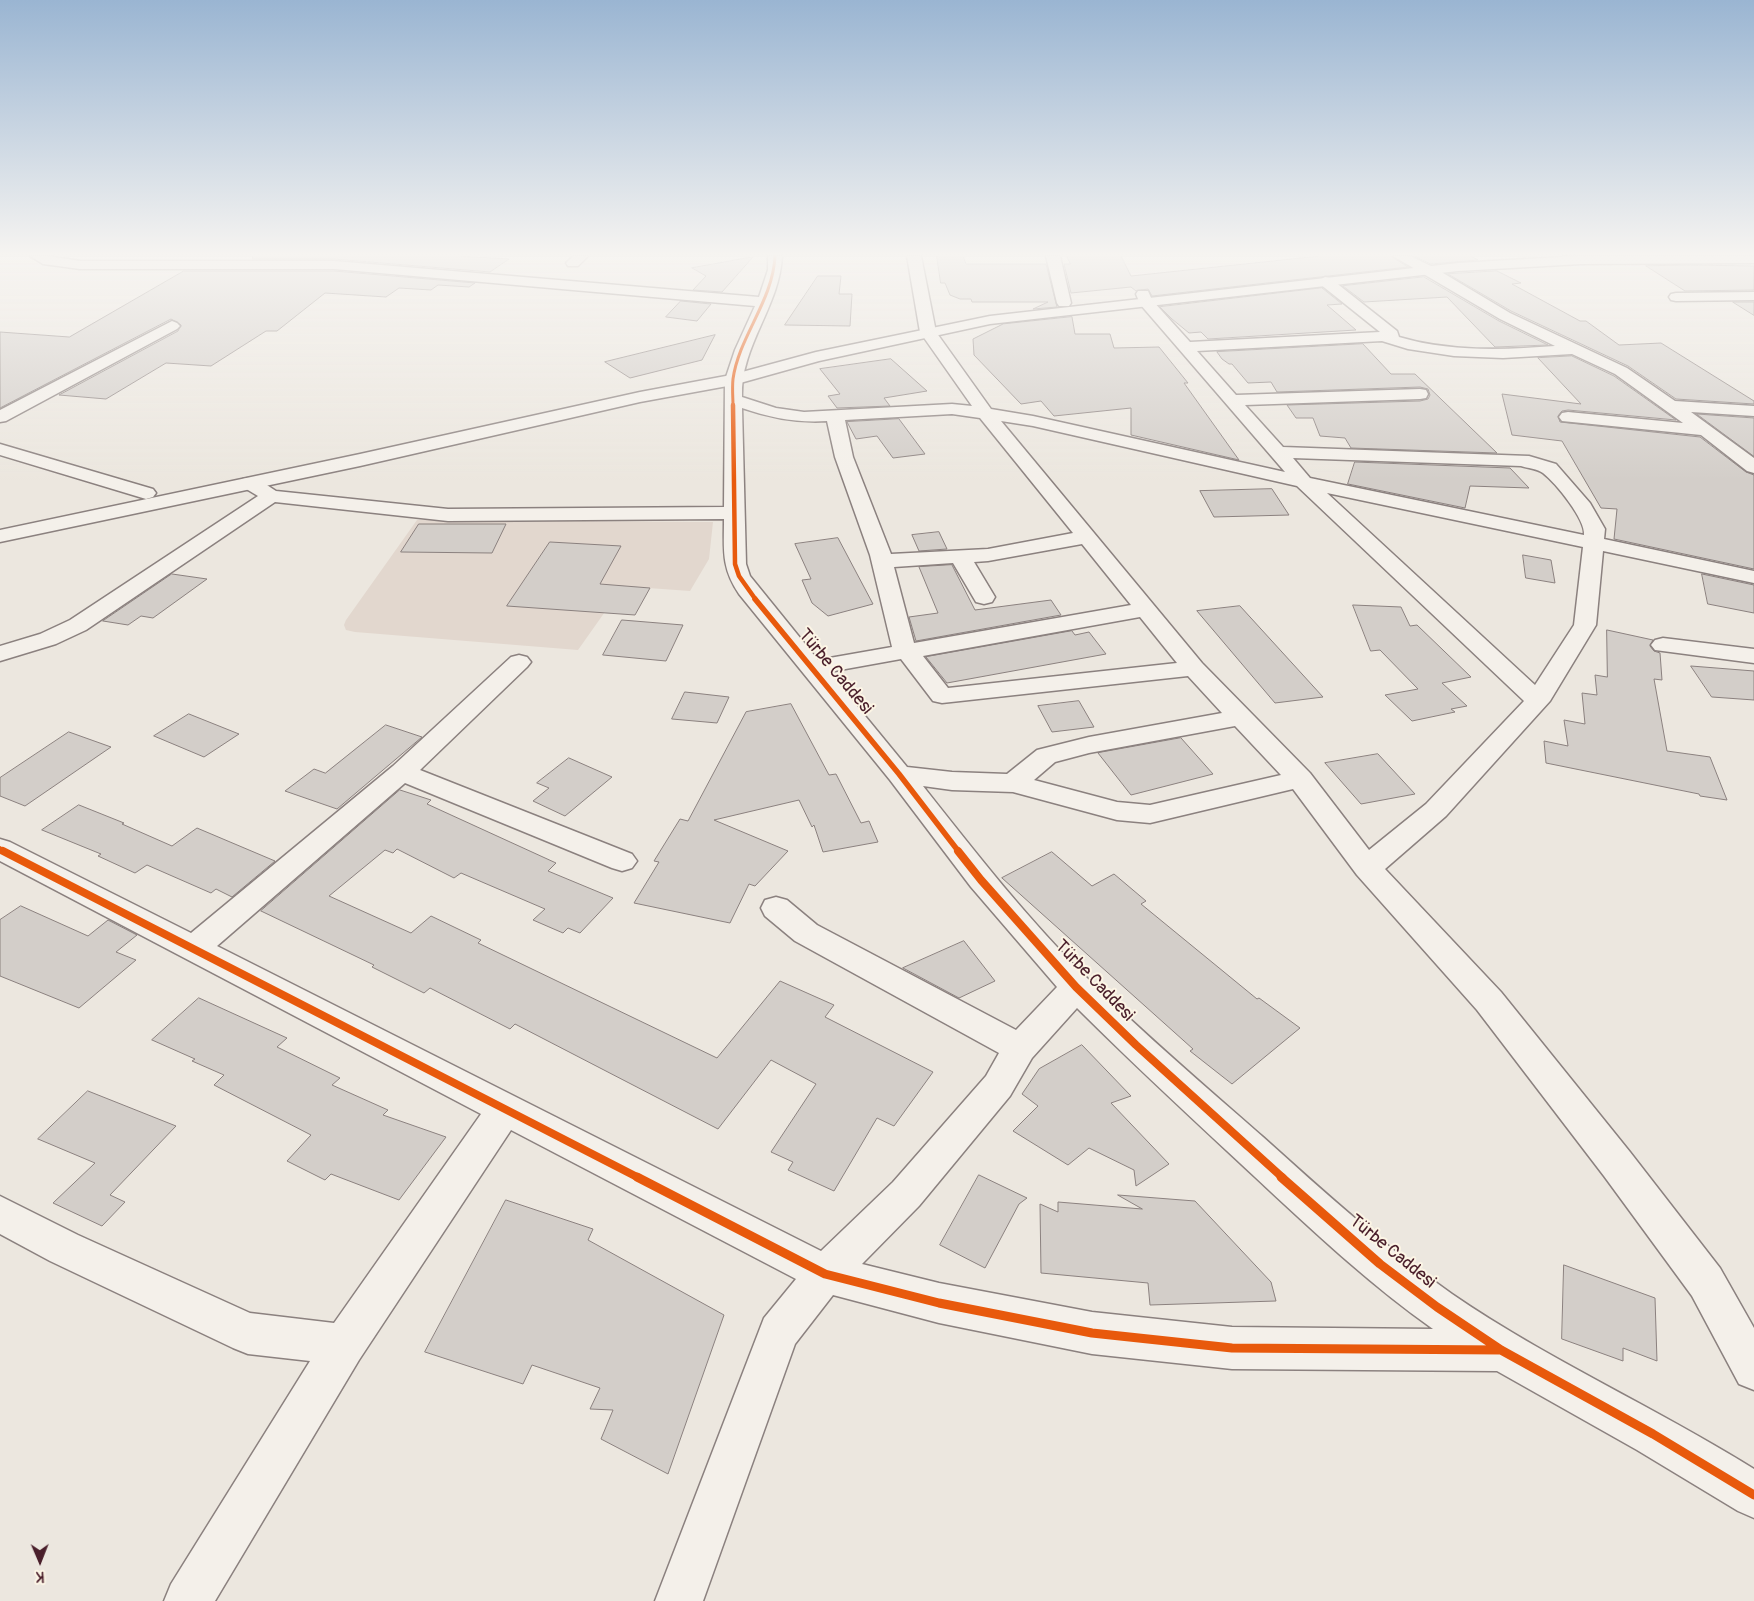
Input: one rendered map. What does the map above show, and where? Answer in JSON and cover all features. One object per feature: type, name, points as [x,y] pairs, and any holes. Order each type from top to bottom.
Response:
[{"type":"street","points":[[0,417],[163,331]]},
{"type":"street","name":"Türbe Caddesi","points":[[752,331],[734,381],[735,564],[739,576],[746,589],[900,774],[981,880],[1076,987],[1136,1045],[1380,1264],[1436,1307],[1501,1350],[1653,1434],[1722,1474],[1754,1496]]},
{"type":"street","points":[[0,536],[640,397],[734,381],[917,331]]},
{"type":"street","points":[[929,331],[985,413],[1194,668],[1300,778],[1367,868],[1488,1001],[1617,1164],[1706,1282],[1754,1369]]},
{"type":"street","points":[[1172,331],[1304,482],[1538,701]]},
{"type":"street","points":[[1388,331],[1392,334],[1388,338]]},
{"type":"street","points":[[1537,331],[1622,371],[1706,430],[1754,468]]},
{"type":"street","points":[[1186,347],[1388,338],[1415,346],[1459,351],[1530,352],[1576,349]]},
{"type":"street","points":[[0,524],[682,380],[734,381],[774,413],[804,417],[952,409],[985,413],[1754,577]]},
{"type":"street","points":[[1231,400],[1420,394]]},
{"type":"street","points":[[1672,406],[1754,411]]},
{"type":"street","points":[[835,416],[844,457],[882,561],[903,646],[942,696],[1194,668]]},
{"type":"street","points":[[1568,417],[1706,430]]},
{"type":"street","points":[[0,449],[146,493]]},
{"type":"street","points":[[1278,452],[1522,460],[1549,468],[1580,503],[1596,529],[1585,625],[1538,701],[1436,810],[1367,868]]},
{"type":"street","points":[[250,483],[271,496],[448,515],[735,514]]},
{"type":"street","points":[[0,654],[48,639],[78,625],[271,496]]},
{"type":"street","points":[[882,561],[988,555],[1087,537]]},
{"type":"street","points":[[961,558],[984,597]]},
{"type":"street","points":[[813,668],[1146,609]]},
{"type":"street","points":[[1663,645],[1754,656]]},
{"type":"street","points":[[194,948],[402,772],[519,662]]},
{"type":"street","points":[[1013,784],[1046,756],[1089,745],[1240,717]]},
{"type":"street","points":[[402,772],[622,861]]},
{"type":"street","points":[[900,774],[952,781],[1013,784],[1117,812],[1150,814],[1300,778]]},
{"type":"street","points":[[0,849],[825,1274],[939,1303],[1092,1333],[1232,1348],[1501,1350]]},
{"type":"street","points":[[776,908],[806,933],[1020,1048]]},
{"type":"street","points":[[679,1601],[779,1332],[825,1274],[906,1194],[998,1086],[1020,1048],[1076,987]]},
{"type":"street","points":[[188,1601],[344,1345],[505,1110]]},
{"type":"street","points":[[0,1214],[64,1248],[248,1333],[344,1345]]},
{"type":"shaded area","points":[[417,520],[713,522],[709,559],[690,591],[620,586],[607,609],[578,650],[346,630],[344,625],[346,620]]},
{"type":"building","points":[[80,331],[148,331],[0,408],[0,332],[69,337]]},
{"type":"building","points":[[178,331],[277,331],[266,331],[211,366],[166,363],[106,399],[59,395]]},
{"type":"building","points":[[990,331],[1074,331],[1075,334],[1110,334],[1114,348],[1159,347],[1188,383],[1184,383],[1239,460],[1131,435],[1131,408],[1054,416],[1041,401],[1021,404],[974,355],[973,339]]},
{"type":"building","points":[[1186,331],[1344,331],[1208,339],[1201,332],[1189,333]]},
{"type":"building","points":[[1479,331],[1519,331],[1548,345],[1495,347]]},
{"type":"building","points":[[1553,331],[1599,331],[1619,345],[1661,343],[1754,401],[1754,404],[1676,399],[1628,366]]},
{"type":"building","points":[[715,335],[702,360],[630,378],[605,362]]},
{"type":"building","points":[[1363,344],[1391,374],[1415,374],[1497,453],[1351,448],[1345,438],[1320,436],[1313,418],[1296,418],[1287,405],[1420,401],[1428,399],[1430,395],[1428,389],[1420,387],[1277,392],[1271,382],[1248,383],[1232,364],[1222,359],[1217,352]]},
{"type":"building","points":[[1572,356],[1614,376],[1676,420],[1568,410],[1562,411],[1558,416],[1560,422],[1700,437],[1746,472],[1754,475],[1754,569],[1614,539],[1617,509],[1601,508],[1562,441],[1512,435],[1502,394],[1581,404],[1538,358]]},
{"type":"building","points":[[891,359],[927,391],[884,398],[890,406],[837,408],[828,396],[840,394],[820,369]]},
{"type":"building","points":[[1697,414],[1754,418],[1754,456]]},
{"type":"building","points":[[899,419],[925,454],[893,458],[877,436],[856,439],[847,422]]},
{"type":"building","points":[[1355,462],[1510,468],[1529,488],[1470,486],[1465,508],[1348,484]]},
{"type":"building","points":[[1272,489],[1289,515],[1214,517],[1200,491]]},
{"type":"building","points":[[419,524],[506,524],[492,553],[401,552]]},
{"type":"building","points":[[939,532],[947,549],[919,551],[912,535]]},
{"type":"building","points":[[838,538],[873,604],[828,616],[812,603],[802,580],[811,579],[795,544]]},
{"type":"building","points":[[550,542],[621,546],[600,584],[650,588],[635,615],[507,606]]},
{"type":"building","points":[[1523,555],[1551,560],[1555,583],[1526,578]]},
{"type":"building","points":[[952,565],[975,610],[1051,600],[1061,615],[916,641],[909,617],[938,613],[919,567]]},
{"type":"building","points":[[172,574],[207,579],[153,618],[141,616],[128,625],[103,621]]},
{"type":"building","points":[[1702,574],[1754,585],[1754,613],[1708,604]]},
{"type":"building","points":[[1353,605],[1401,607],[1410,626],[1417,625],[1471,677],[1442,683],[1467,706],[1451,709],[1455,712],[1412,721],[1385,695],[1418,689],[1380,650],[1371,651]]},
{"type":"building","points":[[1240,606],[1323,697],[1275,703],[1197,611]]},
{"type":"building","points":[[622,620],[683,625],[666,661],[603,655]]},
{"type":"building","points":[[1607,630],[1653,640],[1650,646],[1654,651],[1660,653],[1662,680],[1654,679],[1667,751],[1710,757],[1727,800],[1546,763],[1544,741],[1568,746],[1564,720],[1585,724],[1582,693],[1597,695],[1595,675],[1607,677]]},
{"type":"building","points":[[1072,631],[1075,635],[1089,632],[1106,654],[947,683],[926,657]]},
{"type":"building","points":[[1691,666],[1754,671],[1754,700],[1712,697]]},
{"type":"building","points":[[685,692],[729,697],[717,723],[672,719]]},
{"type":"building","points":[[1079,701],[1094,727],[1052,732],[1038,706]]},
{"type":"building","points":[[791,704],[829,775],[836,774],[861,823],[869,821],[878,842],[823,852],[814,825],[812,827],[799,800],[714,820],[788,851],[755,886],[749,884],[730,923],[634,903],[659,862],[654,861],[680,819],[688,821],[746,712]]},
{"type":"building","points":[[189,714],[239,734],[204,757],[154,736]]},
{"type":"building","points":[[386,725],[422,737],[337,809],[285,791],[314,769],[325,773]]},
{"type":"building","points":[[69,732],[111,747],[25,806],[0,796],[0,778]]},
{"type":"building","points":[[1181,738],[1213,774],[1131,795],[1098,753]]},
{"type":"building","points":[[1378,754],[1415,794],[1361,804],[1325,763]]},
{"type":"building","points":[[569,758],[612,777],[565,816],[533,801],[549,788],[537,783]]},
{"type":"building","points":[[400,790],[431,800],[427,804],[556,863],[548,871],[613,898],[580,933],[568,928],[563,933],[533,920],[545,909],[461,873],[454,878],[397,849],[393,853],[385,850],[329,896],[411,933],[431,916],[481,940],[478,943],[717,1058],[780,981],[834,1005],[825,1017],[933,1072],[894,1126],[877,1118],[834,1191],[788,1170],[793,1162],[771,1152],[816,1084],[771,1060],[718,1129],[515,1024],[510,1029],[430,988],[424,993],[372,967],[374,965],[261,911]]},
{"type":"building","points":[[79,805],[124,823],[122,824],[172,846],[197,828],[275,861],[232,897],[216,889],[211,893],[147,865],[135,873],[98,856],[101,854],[42,830]]},
{"type":"building","points":[[1052,852],[1092,886],[1114,874],[1146,901],[1141,904],[1257,999],[1259,998],[1300,1028],[1232,1084],[1190,1051],[1193,1049],[1002,878]]},
{"type":"building","points":[[21,906],[88,936],[108,920],[137,935],[116,952],[136,960],[79,1008],[0,976],[0,920]]},
{"type":"building","points":[[964,941],[995,981],[959,998],[903,968]]},
{"type":"building","points":[[199,998],[287,1038],[277,1047],[340,1078],[332,1085],[388,1110],[383,1115],[446,1137],[399,1200],[331,1174],[325,1180],[287,1161],[311,1135],[214,1085],[224,1075],[192,1061],[195,1059],[152,1040]]},
{"type":"building","points":[[1082,1045],[1131,1096],[1111,1103],[1169,1164],[1136,1186],[1134,1170],[1089,1148],[1068,1165],[1013,1131],[1038,1106],[1022,1094],[1039,1069]]},
{"type":"building","points":[[88,1091],[176,1126],[110,1195],[125,1202],[102,1226],[53,1203],[95,1163],[38,1139]]},
{"type":"building","points":[[979,1175],[1027,1198],[1019,1204],[985,1268],[940,1245]]},
{"type":"building","points":[[1118,1195],[1195,1201],[1271,1282],[1276,1301],[1150,1305],[1148,1283],[1041,1273],[1040,1204],[1058,1212],[1058,1202],[1142,1209]]},
{"type":"building","points":[[506,1200],[593,1229],[588,1240],[724,1315],[668,1474],[601,1439],[613,1410],[590,1409],[600,1388],[532,1365],[523,1384],[425,1352]]},
{"type":"building","points":[[1564,1265],[1655,1298],[1657,1361],[1623,1348],[1623,1361],[1562,1339]]},
{"type":"cycle path","points":[[752,331],[737,365],[733,380],[735,564],[739,576],[747,589],[899,774],[981,880],[1076,987],[1136,1045],[1380,1264],[1437,1307],[1501,1350],[1653,1434],[1754,1495]]},
{"type":"cycle path","points":[[0,849],[825,1274],[939,1303],[1092,1333],[1232,1348],[1501,1350]]}]
